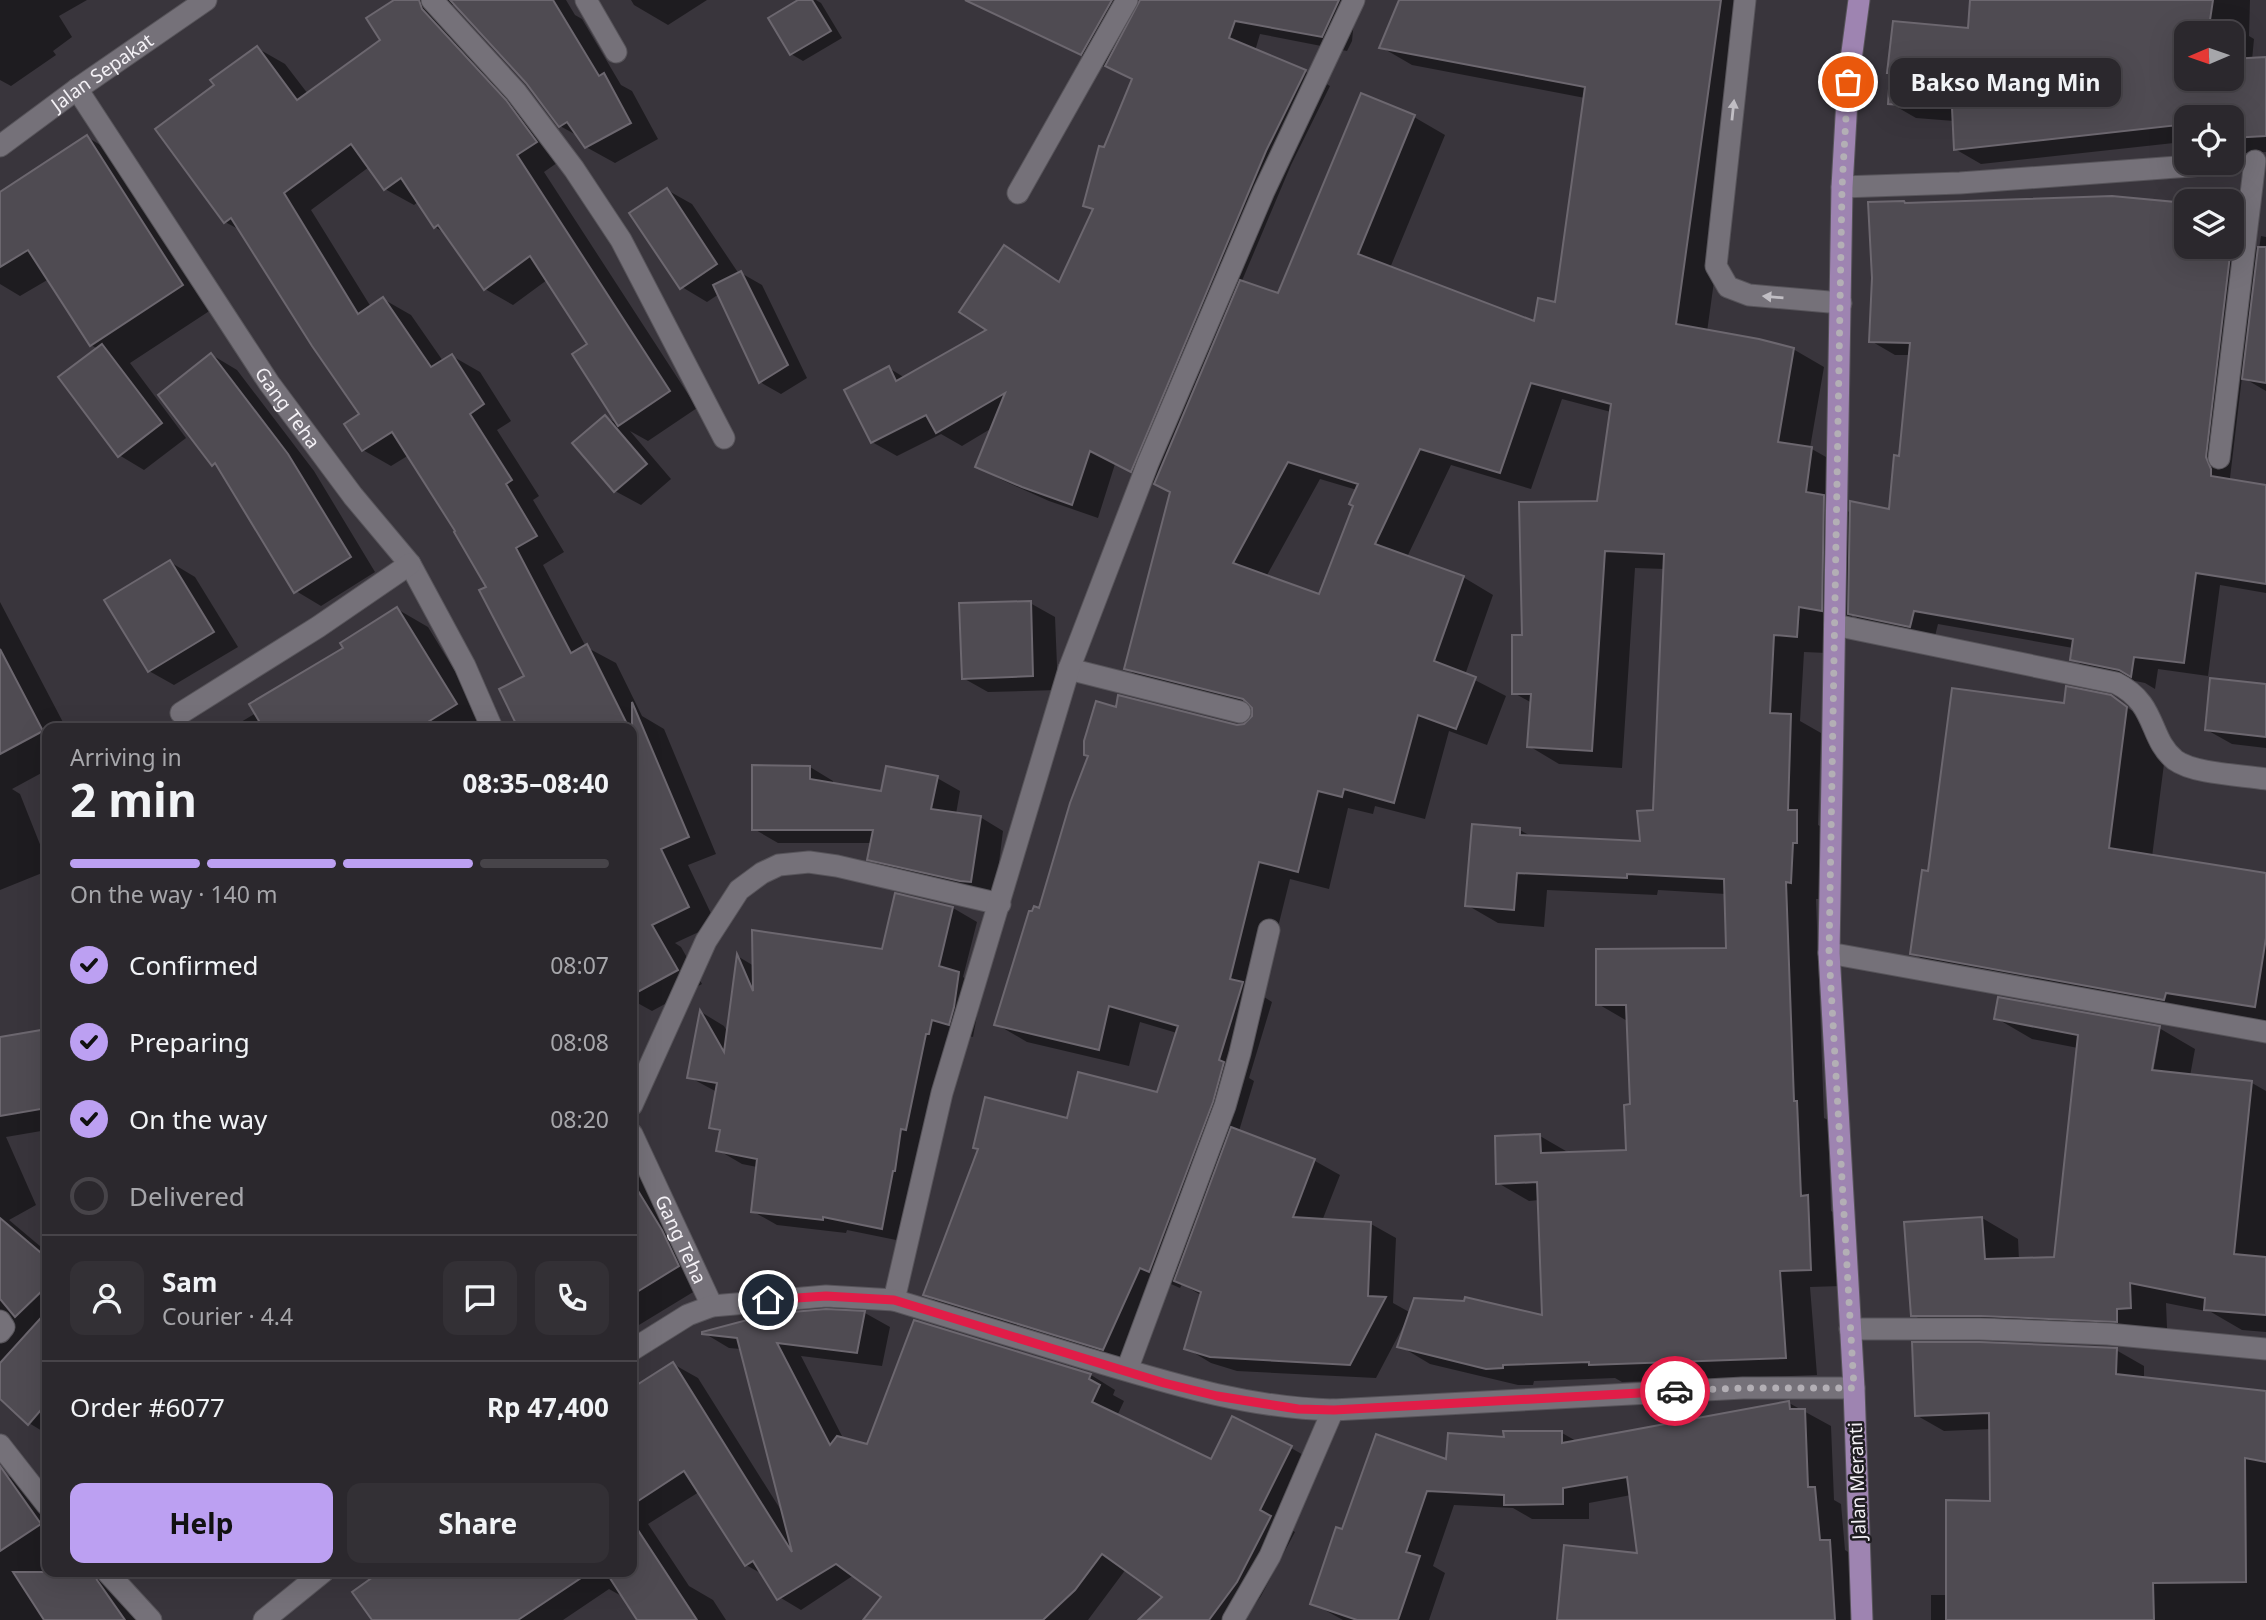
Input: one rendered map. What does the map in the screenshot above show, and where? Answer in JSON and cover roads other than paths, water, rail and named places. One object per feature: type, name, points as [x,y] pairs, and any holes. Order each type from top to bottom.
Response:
[{"type":"main road","name":"Jalan Meranti","points":[[1859,0],[1848,82],[1842,187],[1829,953],[1854,1388],[1862,1620]]},
{"type":"street","name":"Jalan Sepakat","points":[[0,146],[206,0]]},
{"type":"street","points":[[432,0],[516,92],[574,169],[621,240],[724,438]]},
{"type":"street","points":[[586,0],[616,52]]},
{"type":"street","points":[[1018,193],[1127,0]]},
{"type":"street","points":[[894,1300],[942,1093],[1069,669],[1148,463],[1264,191],[1354,0]]},
{"type":"street","points":[[1745,0],[1716,265],[1728,288],[1749,295],[1841,303]]},
{"type":"street","name":"Gang Teha","points":[[77,89],[269,383],[353,496],[410,564],[459,655],[490,723]]},
{"type":"street","points":[[2219,458],[2260,161]]},
{"type":"street","points":[[1842,187],[1960,183],[2174,167]]},
{"type":"street","points":[[181,713],[318,627],[410,564]]},
{"type":"street","points":[[1835,625],[2116,683],[2130,690],[2148,711],[2163,745],[2174,759],[2190,767],[2266,779]]},
{"type":"street","points":[[1069,669],[1240,712]]},
{"type":"street","points":[[637,1094],[706,941],[739,890],[779,864],[809,862],[837,866],[999,904]]},
{"type":"street","points":[[1127,1370],[1225,1106],[1269,930]]},
{"type":"street","points":[[1829,953],[2266,1032]]},
{"type":"street","name":"Gang Teha","points":[[637,1145],[712,1306]]},
{"type":"street","points":[[637,1347],[688,1315],[712,1306],[826,1296],[894,1300],[1164,1383],[1217,1396],[1298,1409],[1334,1410],[1743,1388],[1854,1388]]},
{"type":"street","points":[[0,1321],[4,1327],[0,1332]]},
{"type":"street","points":[[1850,1329],[1980,1329],[2108,1334],[2266,1349]]},
{"type":"street","points":[[1233,1620],[1270,1556],[1334,1410]]},
{"type":"street","points":[[0,1444],[42,1499]]},
{"type":"street","points":[[112,1577],[151,1620]]},
{"type":"street","points":[[264,1620],[317,1577]]},
{"type":"place","name":"Bakso Mang Min","points":[[1848,82]]}]
